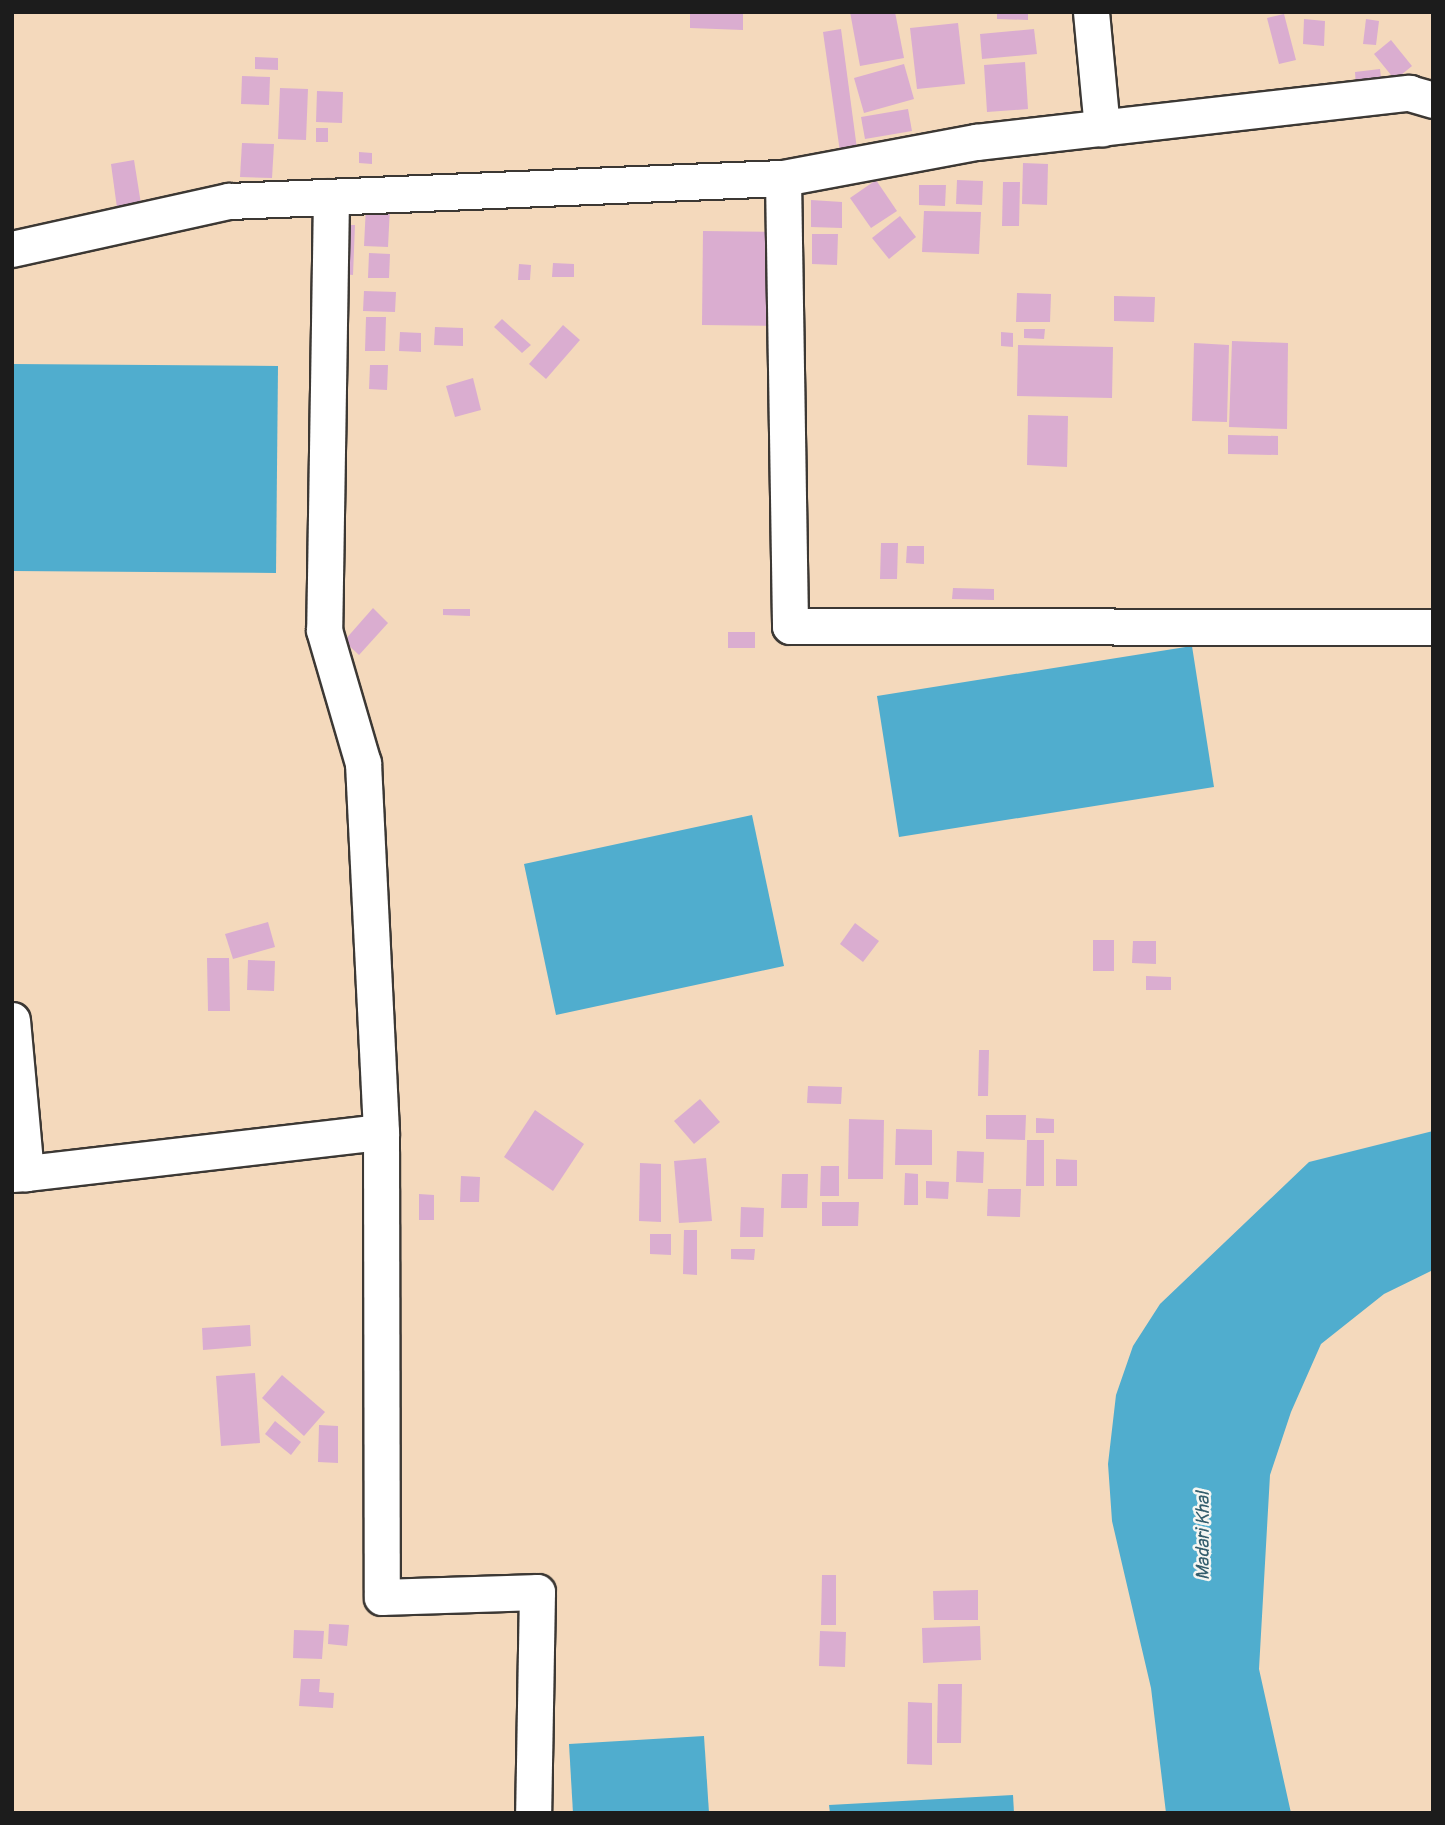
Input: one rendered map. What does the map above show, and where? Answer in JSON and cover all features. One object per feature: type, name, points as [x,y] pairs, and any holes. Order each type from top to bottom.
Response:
[{"type":"street","points":[[1091,12],[1102,128]]},
{"type":"street","points":[[12,249],[229,201],[783,178],[976,142],[1409,93],[1433,100]]},
{"type":"street","points":[[783,178],[790,626],[1433,627]]},
{"type":"street","points":[[331,197],[324,630],[363,763],[381,1132],[382,1597],[537,1592],[533,1813]]},
{"type":"street","points":[[12,1020],[19,1174],[381,1132]]},
{"type":"water","points":[[12,364],[278,366],[276,573],[12,571]]},
{"type":"water","points":[[1192,646],[1214,787],[899,837],[877,696]]},
{"type":"water","points":[[752,815],[784,966],[556,1015],[524,864]]},
{"type":"water","name":"Madari Khal","points":[[1433,1131],[1433,1270],[1384,1294],[1321,1344],[1291,1412],[1270,1475],[1259,1669],[1291,1813],[1166,1813],[1151,1688],[1112,1521],[1108,1464],[1116,1395],[1133,1346],[1160,1304],[1309,1162]]},
{"type":"water","points":[[704,1736],[709,1813],[573,1813],[569,1744]]},
{"type":"water","points":[[1013,1795],[1014,1813],[830,1813],[829,1805]]},
{"type":"building","points":[[690,12],[743,12],[743,30],[690,28]]},
{"type":"building","points":[[850,12],[895,12],[904,58],[860,66]]},
{"type":"building","points":[[997,12],[1028,12],[1028,20],[997,19]]},
{"type":"building","points":[[1284,14],[1296,60],[1279,64],[1267,18]]},
{"type":"building","points":[[1304,19],[1325,21],[1324,46],[1303,44]]},
{"type":"building","points":[[1366,19],[1379,21],[1376,45],[1363,44]]},
{"type":"building","points":[[958,23],[965,84],[917,89],[910,28]]},
{"type":"building","points":[[841,29],[857,149],[840,152],[823,32]]},
{"type":"building","points":[[1034,29],[1037,54],[982,59],[980,34]]},
{"type":"building","points":[[1391,40],[1412,66],[1395,80],[1374,54]]},
{"type":"building","points":[[255,57],[278,58],[278,70],[255,69]]},
{"type":"building","points":[[1025,62],[1028,109],[987,112],[984,65]]},
{"type":"building","points":[[904,64],[914,99],[864,113],[854,78]]},
{"type":"building","points":[[1380,69],[1382,86],[1356,88],[1355,72]]},
{"type":"building","points":[[242,76],[270,77],[269,105],[241,104]]},
{"type":"building","points":[[280,88],[308,89],[306,140],[278,139]]},
{"type":"building","points":[[317,91],[343,92],[342,123],[316,122]]},
{"type":"building","points":[[908,109],[912,131],[865,139],[861,117]]},
{"type":"building","points":[[316,128],[328,128],[328,142],[316,142]]},
{"type":"building","points":[[242,143],[274,144],[272,178],[240,177]]},
{"type":"building","points":[[359,152],[372,153],[372,164],[359,163]]},
{"type":"building","points":[[134,160],[141,204],[117,208],[111,164]]},
{"type":"building","points":[[1023,163],[1048,164],[1047,205],[1022,204]]},
{"type":"building","points":[[876,180],[897,211],[871,228],[850,198]]},
{"type":"building","points":[[957,180],[983,181],[982,205],[956,204]]},
{"type":"building","points":[[1003,182],[1020,182],[1019,226],[1002,226]]},
{"type":"building","points":[[919,185],[946,185],[945,206],[919,205]]},
{"type":"building","points":[[811,200],[842,202],[842,228],[811,227]]},
{"type":"building","points":[[366,206],[390,207],[388,247],[364,246]]},
{"type":"building","points":[[924,211],[981,212],[979,254],[922,252]]},
{"type":"building","points":[[900,216],[916,237],[889,259],[872,238]]},
{"type":"building","points":[[344,225],[355,225],[353,275],[342,274]]},
{"type":"building","points":[[703,231],[781,232],[779,326],[702,325]]},
{"type":"building","points":[[812,234],[838,234],[837,265],[812,264]]},
{"type":"building","points":[[369,253],[390,254],[389,278],[368,278]]},
{"type":"building","points":[[553,263],[574,264],[574,277],[552,277]]},
{"type":"building","points":[[519,264],[531,265],[530,280],[518,280]]},
{"type":"building","points":[[364,291],[396,292],[395,312],[363,311]]},
{"type":"building","points":[[1017,293],[1051,294],[1050,322],[1016,322]]},
{"type":"building","points":[[1114,296],[1155,297],[1154,322],[1114,321]]},
{"type":"building","points":[[366,317],[386,317],[385,351],[365,351]]},
{"type":"building","points":[[502,319],[531,345],[522,353],[494,327]]},
{"type":"building","points":[[563,325],[580,340],[546,379],[529,364]]},
{"type":"building","points":[[435,327],[463,328],[463,346],[434,345]]},
{"type":"building","points":[[1024,329],[1045,329],[1044,339],[1024,338]]},
{"type":"building","points":[[400,332],[421,333],[421,352],[399,351]]},
{"type":"building","points":[[1001,332],[1013,333],[1013,347],[1001,346]]},
{"type":"building","points":[[1232,341],[1288,343],[1287,429],[1229,427]]},
{"type":"building","points":[[1194,343],[1229,345],[1227,422],[1192,421]]},
{"type":"building","points":[[1018,345],[1113,347],[1112,398],[1017,396]]},
{"type":"building","points":[[370,365],[388,365],[387,390],[369,389]]},
{"type":"building","points":[[473,378],[481,410],[455,417],[446,386]]},
{"type":"building","points":[[1028,415],[1068,416],[1067,467],[1027,465]]},
{"type":"building","points":[[1228,435],[1278,436],[1278,455],[1228,454]]},
{"type":"building","points":[[881,543],[898,543],[897,579],[880,579]]},
{"type":"building","points":[[907,546],[924,546],[924,564],[906,563]]},
{"type":"building","points":[[953,588],[994,589],[994,600],[952,599]]},
{"type":"building","points":[[373,608],[388,623],[359,655],[344,641]]},
{"type":"building","points":[[443,609],[470,609],[470,616],[443,615]]},
{"type":"building","points":[[728,632],[755,632],[755,648],[728,648]]},
{"type":"building","points":[[268,922],[275,947],[233,959],[225,934]]},
{"type":"building","points":[[855,923],[879,941],[863,962],[840,944]]},
{"type":"building","points":[[1093,940],[1114,940],[1114,971],[1093,971]]},
{"type":"building","points":[[1133,941],[1156,941],[1156,964],[1132,963]]},
{"type":"building","points":[[207,958],[229,958],[230,1011],[208,1011]]},
{"type":"building","points":[[248,960],[275,961],[274,991],[247,990]]},
{"type":"building","points":[[1146,976],[1171,977],[1171,990],[1146,990]]},
{"type":"building","points":[[979,1050],[989,1050],[988,1096],[978,1096]]},
{"type":"building","points":[[808,1086],[842,1087],[841,1104],[807,1103]]},
{"type":"building","points":[[700,1099],[720,1122],[694,1144],[674,1121]]},
{"type":"building","points":[[535,1110],[584,1144],[553,1191],[504,1157]]},
{"type":"building","points":[[986,1115],[1026,1115],[1025,1140],[986,1139]]},
{"type":"building","points":[[1036,1118],[1054,1119],[1054,1133],[1036,1133]]},
{"type":"building","points":[[849,1119],[884,1120],[883,1179],[848,1179]]},
{"type":"building","points":[[896,1129],[932,1130],[932,1165],[895,1165]]},
{"type":"building","points":[[1027,1140],[1044,1140],[1044,1186],[1026,1186]]},
{"type":"building","points":[[957,1151],[984,1152],[983,1183],[956,1182]]},
{"type":"building","points":[[706,1158],[712,1221],[679,1223],[674,1161]]},
{"type":"building","points":[[1056,1159],[1077,1160],[1077,1186],[1056,1186]]},
{"type":"building","points":[[640,1163],[661,1164],[661,1222],[639,1221]]},
{"type":"building","points":[[821,1166],[839,1166],[839,1196],[820,1196]]},
{"type":"building","points":[[905,1173],[918,1174],[918,1205],[904,1205]]},
{"type":"building","points":[[782,1174],[808,1174],[807,1208],[781,1208]]},
{"type":"building","points":[[461,1176],[480,1177],[479,1202],[460,1202]]},
{"type":"building","points":[[926,1181],[949,1182],[948,1199],[926,1198]]},
{"type":"building","points":[[988,1189],[1021,1189],[1020,1217],[987,1216]]},
{"type":"building","points":[[419,1194],[434,1195],[434,1220],[419,1220]]},
{"type":"building","points":[[822,1202],[859,1202],[858,1226],[822,1226]]},
{"type":"building","points":[[741,1207],[764,1208],[763,1237],[740,1237]]},
{"type":"building","points":[[684,1230],[697,1230],[697,1275],[683,1274]]},
{"type":"building","points":[[650,1234],[671,1234],[671,1255],[650,1254]]},
{"type":"building","points":[[731,1249],[755,1249],[754,1260],[731,1259]]},
{"type":"building","points":[[250,1325],[251,1346],[203,1350],[202,1328]]},
{"type":"building","points":[[255,1373],[260,1443],[221,1446],[216,1376]]},
{"type":"building","points":[[282,1375],[325,1412],[304,1436],[262,1398]]},
{"type":"building","points":[[275,1421],[301,1442],[291,1455],[265,1434]]},
{"type":"building","points":[[319,1425],[338,1426],[338,1463],[318,1462]]},
{"type":"building","points":[[822,1575],[836,1575],[836,1625],[821,1625]]},
{"type":"building","points":[[978,1590],[978,1620],[934,1620],[933,1591]]},
{"type":"building","points":[[329,1624],[349,1625],[347,1646],[328,1644]]},
{"type":"building","points":[[980,1626],[981,1660],[923,1663],[922,1628]]},
{"type":"building","points":[[294,1630],[324,1631],[322,1659],[293,1658]]},
{"type":"building","points":[[820,1631],[846,1632],[845,1667],[819,1666]]},
{"type":"building","points":[[301,1679],[320,1679],[319,1692],[334,1693],[333,1708],[299,1706]]},
{"type":"building","points":[[938,1684],[962,1684],[961,1743],[937,1743]]},
{"type":"building","points":[[908,1702],[932,1703],[932,1765],[907,1764]]}]
